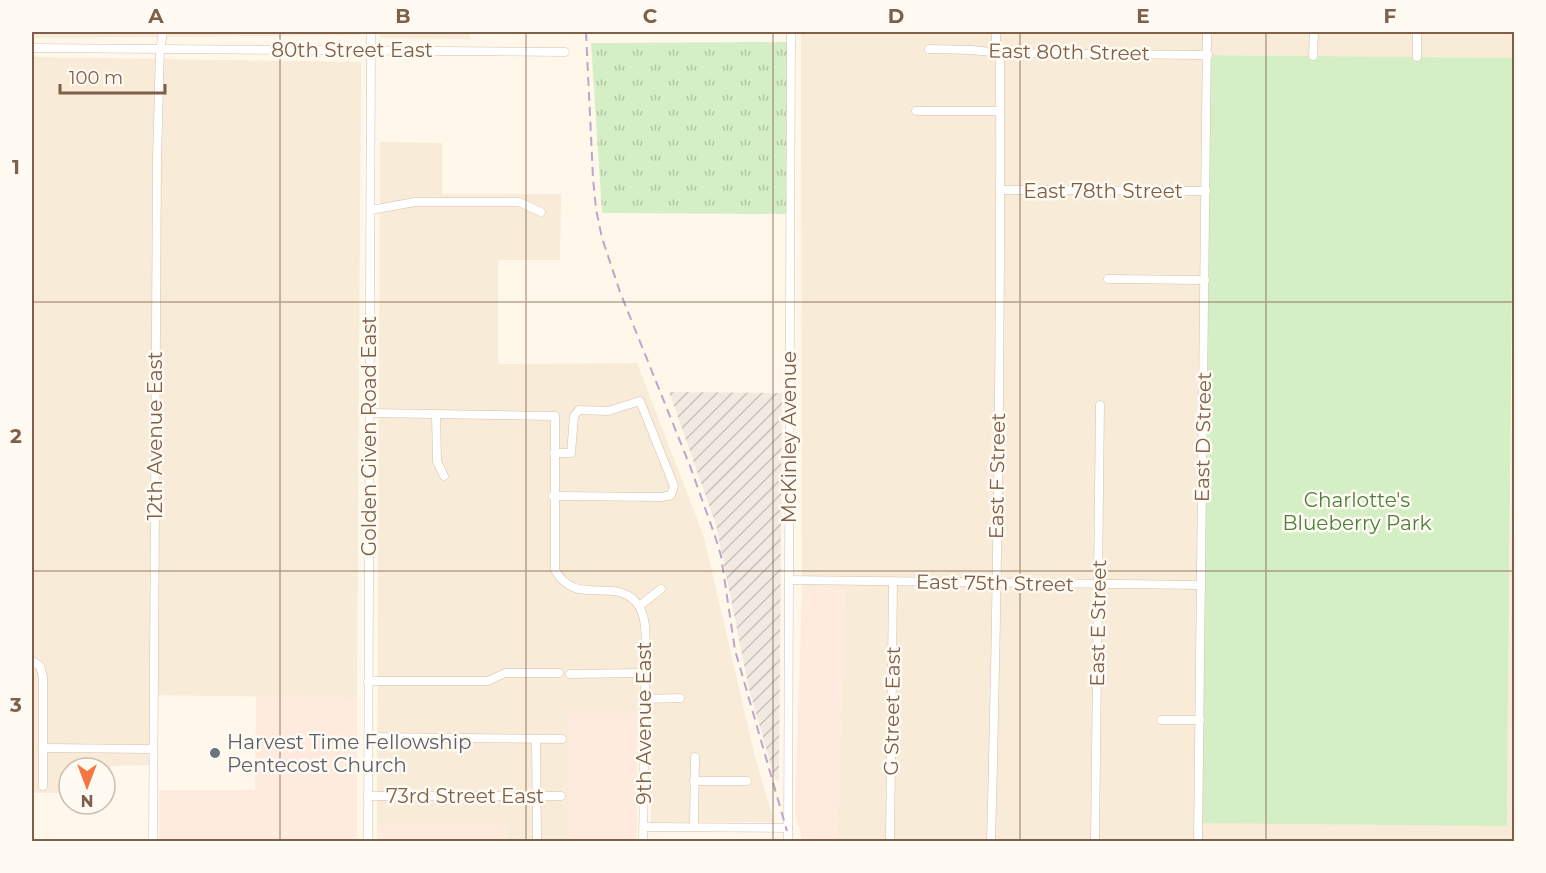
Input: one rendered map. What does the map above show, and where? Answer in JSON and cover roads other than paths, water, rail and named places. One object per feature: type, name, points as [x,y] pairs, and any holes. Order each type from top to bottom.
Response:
[{"type":"street","name":"12th Avenue East","points":[[153,842],[156,171],[160,50],[163,32]]},
{"type":"street","name":"Golden Given Road East","points":[[368,842],[371,32]]},
{"type":"street","name":"McKinley Avenue","points":[[788,842],[791,32]]},
{"type":"street","name":"East F Street","points":[[991,842],[1000,190],[1000,53],[996,46],[996,32]]},
{"type":"street","name":"East D Street","points":[[1198,842],[1208,32]]},
{"type":"street","points":[[1313,56],[1314,32]]},
{"type":"street","points":[[1417,32],[1417,57]]},
{"type":"street","name":"80th Street East","points":[[32,48],[565,52]]},
{"type":"street","name":"East 80th Street","points":[[929,49],[1000,53],[1208,55]]},
{"type":"street","points":[[915,111],[1000,111]]},
{"type":"street","name":"East 78th Street","points":[[1000,190],[1206,191]]},
{"type":"street","points":[[371,210],[415,202],[519,202],[541,212]]},
{"type":"street","points":[[1108,279],[1205,280]]},
{"type":"street","points":[[553,496],[656,498],[673,493],[674,486],[671,473],[640,401],[608,411],[579,410],[574,416],[571,453],[554,453]]},
{"type":"street","name":"East E Street","points":[[1095,842],[1100,405]]},
{"type":"street","points":[[370,413],[555,416],[553,496],[555,570],[568,586],[581,591],[621,593],[628,595],[639,606],[661,589]]},
{"type":"street","points":[[436,414],[437,461],[444,476]]},
{"type":"street","name":"East 75th Street","points":[[789,580],[1201,585]]},
{"type":"street","name":"G Street East","points":[[890,842],[893,581]]},
{"type":"street","name":"9th Avenue East","points":[[639,606],[645,624],[644,842]]},
{"type":"street","points":[[32,660],[39,665],[43,674],[42,786]]},
{"type":"street","points":[[368,681],[488,681],[505,673],[559,673]]},
{"type":"street","points":[[570,674],[645,673]]},
{"type":"street","points":[[645,699],[680,698]]},
{"type":"street","points":[[1161,720],[1200,720]]},
{"type":"street","points":[[368,737],[562,739]]},
{"type":"street","points":[[536,739],[537,842]]},
{"type":"street","points":[[43,748],[153,749]]},
{"type":"street","points":[[694,827],[695,757]]},
{"type":"street","points":[[694,781],[747,781]]},
{"type":"street","name":"73rd Street East","points":[[368,796],[561,796]]},
{"type":"street","points":[[644,827],[788,828]]},
{"type":"railway","points":[[586,32],[593,178],[602,238],[620,292],[690,466],[715,536],[721,556],[735,650],[787,831]]},
{"type":"place","name":"Harvest Time Fellowship Pentecost Church","points":[[215,753]]},
{"type":"park label","name":"Charlotte's Blueberry Park","points":[[1357,512]]}]
